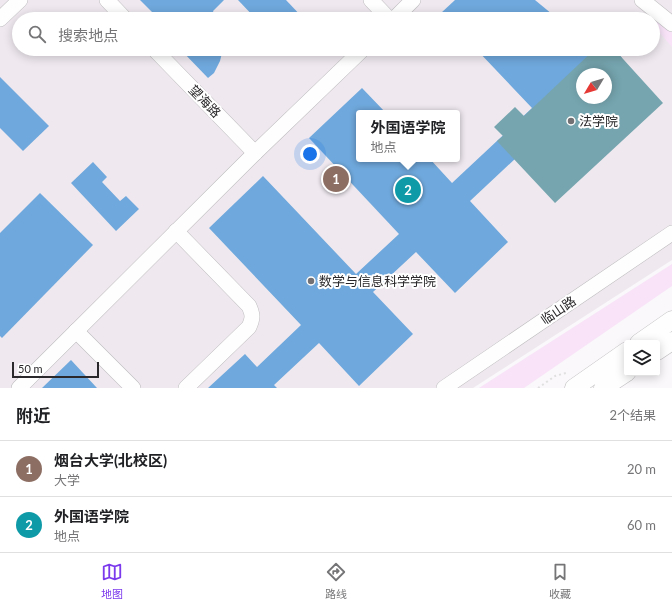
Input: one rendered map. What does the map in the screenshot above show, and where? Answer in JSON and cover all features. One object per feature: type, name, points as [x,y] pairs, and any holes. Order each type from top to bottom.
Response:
[{"type":"main road","points":[[643,340],[672,320]]},
{"type":"main road","points":[[660,349],[672,341]]},
{"type":"main road","points":[[570,381],[624,353]]},
{"type":"main road","points":[[603,388],[624,374]]},
{"type":"street","points":[[0,19],[20,0]]},
{"type":"street","points":[[107,0],[118,12]]},
{"type":"street","points":[[370,0],[382,12]]},
{"type":"street","points":[[401,12],[413,0]]},
{"type":"street","points":[[642,0],[657,12]]},
{"type":"street","points":[[660,14],[672,24]]},
{"type":"street","name":"望海路","points":[[161,56],[255,153]]},
{"type":"street","points":[[19,388],[255,153],[356,56]]},
{"type":"street","points":[[176,231],[249,306],[253,314],[249,327],[186,388]]},
{"type":"street","name":"临山路","points":[[444,388],[672,233]]},
{"type":"street","points":[[76,331],[133,388]]},
{"type":"path","points":[[538,388],[555,376],[570,381]]},
{"type":"shaded area","points":[[0,0],[672,0],[672,260],[473,388],[0,388]]},
{"type":"shaded area","points":[[660,19],[672,29],[672,47],[660,33]]},
{"type":"shaded area","points":[[672,264],[672,286],[524,388],[479,388]]},
{"type":"building: 学校","points":[[140,0],[224,0],[213,12],[152,12]]},
{"type":"building: 学校","points":[[238,0],[286,0],[297,12],[249,12]]},
{"type":"building: 学校","points":[[455,0],[535,0],[550,12],[442,12]]},
{"type":"building: 学校","points":[[187,56],[221,56],[214,73],[208,78]]},
{"type":"building: 学校","points":[[483,56],[620,56],[622,58],[611,68],[576,68],[576,102],[470,201],[508,242],[455,293],[416,252],[373,292],[413,334],[359,386],[319,343],[274,385],[277,388],[208,388],[245,354],[257,367],[301,325],[209,228],[263,176],[356,274],[399,234],[309,138],[362,88],[383,110],[356,110],[356,162],[433,162],[452,183],[532,108]]},
{"type":"building: 学校","points":[[0,77],[49,126],[23,151],[0,128]]},
{"type":"building: 学校","points":[[93,162],[107,177],[102,182],[120,201],[126,196],[139,209],[116,231],[71,183]]},
{"type":"building: 学校","points":[[40,193],[93,245],[2,338],[0,336],[0,233]]},
{"type":"building: 学校","points":[[71,360],[97,388],[42,388]]},
{"type":"building: 公共","name":"法学院","points":[[588,56],[620,56],[663,103],[555,203],[497,141],[503,136],[494,127],[515,107],[524,116]]},
{"type":"place","name":"法学院","points":[[571,121]]},
{"type":"place","name":"烟台大学(北校区)","points":[[336,179]]},
{"type":"place","name":"外国语学院","points":[[408,190]]},
{"type":"place","name":"数学与信息科学学院","points":[[311,281]]}]
